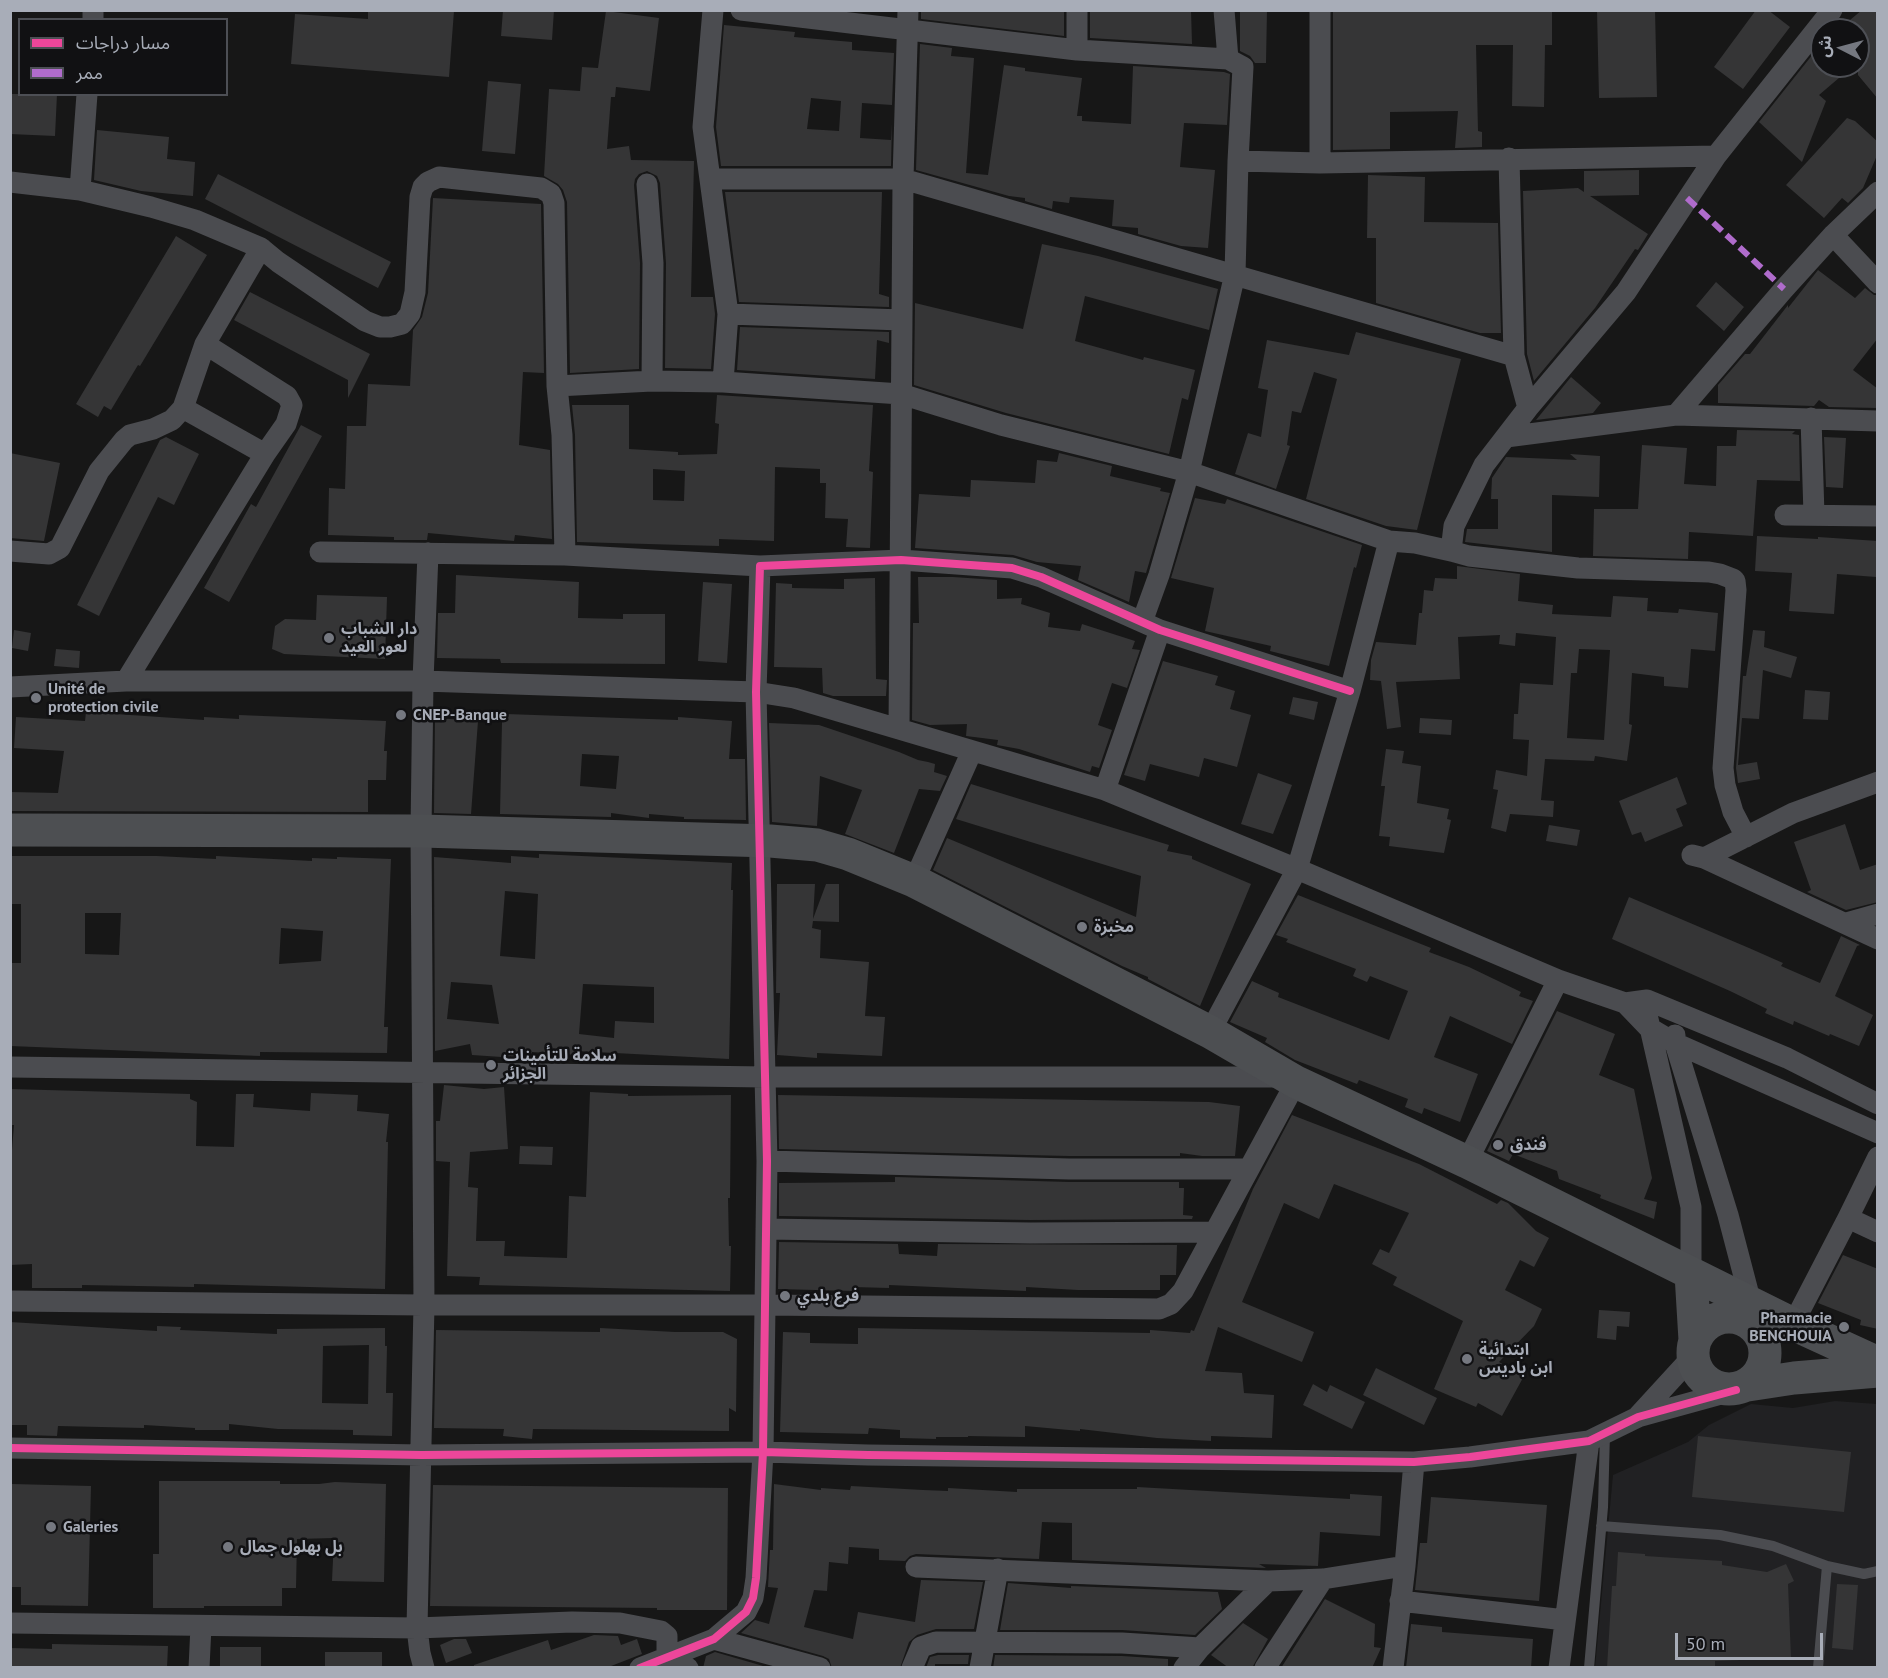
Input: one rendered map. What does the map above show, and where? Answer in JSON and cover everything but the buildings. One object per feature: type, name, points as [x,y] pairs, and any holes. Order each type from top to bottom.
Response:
[{"type":"main road","points":[[10,830],[421,831],[759,840],[818,844],[914,881],[1210,1032],[1291,1079],[1467,1162],[1691,1274],[1744,1316],[1764,1341],[1766,1353],[1760,1372],[1742,1387]]},
{"type":"main road","points":[[1691,1274],[1696,1368],[1702,1378],[1712,1386],[1724,1390],[1794,1378],[1878,1371]]},
{"type":"main road","points":[[1694,1348],[1702,1329],[1712,1321],[1744,1316],[1793,1324],[1878,1363]]},
{"type":"street","points":[[713,10],[703,127],[728,314],[723,382]]},
{"type":"street","points":[[741,10],[907,20],[1077,50],[1228,59],[1243,67],[1235,274],[1189,472],[1159,575],[1151,626],[1105,790]]},
{"type":"street","points":[[1077,10],[1077,50]]},
{"type":"street","points":[[1224,10],[1228,59]]},
{"type":"street","points":[[1320,10],[1320,163]]},
{"type":"street","points":[[1451,551],[1454,526],[1484,465],[1528,408],[1626,292],[1716,156],[1832,10]]},
{"type":"street","points":[[899,729],[903,179],[907,20]]},
{"type":"street","points":[[80,190],[87,96]]},
{"type":"street","points":[[1238,161],[1320,163],[1716,156]]},
{"type":"street","points":[[1509,158],[1514,356],[1528,408]]},
{"type":"street","points":[[10,182],[80,190],[195,220],[261,248],[365,321],[380,327],[402,324],[410,314],[415,292],[420,197],[423,187],[428,182],[439,177],[529,186],[548,191],[554,203],[557,386],[562,435],[566,555]]},
{"type":"street","points":[[710,179],[903,179],[1514,356]]},
{"type":"street","points":[[647,184],[653,263],[652,381]]},
{"type":"street","points":[[1676,415],[1784,288],[1833,235],[1878,192]]},
{"type":"street","points":[[1833,235],[1878,283]]},
{"type":"street","points":[[10,551],[49,554],[60,548],[99,471],[124,440],[130,435],[153,429],[172,420],[183,408],[205,344],[261,248]]},
{"type":"street","points":[[728,314],[902,320]]},
{"type":"street","points":[[126,681],[265,454],[286,424],[292,405],[287,396],[205,344]]},
{"type":"street","points":[[557,386],[652,381],[723,382],[901,394],[1001,425],[1189,472],[1389,542],[1414,543],[1469,556],[1567,567],[1720,574],[1733,579],[1736,590],[1723,768],[1725,785],[1733,812],[1746,837]]},
{"type":"street","points":[[183,408],[265,454]]},
{"type":"street","points":[[1506,437],[1676,415],[1878,421]]},
{"type":"street","points":[[1811,418],[1814,515]]},
{"type":"street","points":[[1785,515],[1878,516]]},
{"type":"street","points":[[1210,1032],[1297,869],[1350,691],[1389,542]]},
{"type":"street","points":[[320,552],[566,555],[760,566],[901,560],[1012,568],[1041,577],[1151,626],[1350,691]]},
{"type":"street","points":[[424,1668],[417,1628],[424,1305],[421,831],[428,554]]},
{"type":"street","points":[[640,1668],[714,1640],[746,1612],[753,1598],[756,1578],[763,1452],[768,1161],[756,692],[760,566]]},
{"type":"street","points":[[10,687],[126,681],[423,681],[756,692],[794,698],[1105,790],[1558,980],[1625,1003],[1647,1000],[1787,1058],[1878,1104]]},
{"type":"street","points":[[914,881],[972,751]]},
{"type":"street","points":[[1878,782],[1793,813],[1746,837],[1698,856],[1878,939]]},
{"type":"street","points":[[1846,923],[1878,914]]},
{"type":"street","points":[[1467,1162],[1558,980]]},
{"type":"street","points":[[1647,1000],[1648,1027],[1691,1206],[1691,1274]]},
{"type":"street","points":[[1625,1003],[1648,1027],[1675,1043],[1878,1133]]},
{"type":"street","points":[[1673,1011],[1675,1043],[1728,1215],[1744,1316]]},
{"type":"street","points":[[10,1067],[766,1077],[1291,1079],[1248,1169],[1183,1291],[1171,1304],[1159,1309],[10,1301]]},
{"type":"street","points":[[1793,1324],[1878,1157]]},
{"type":"street","points":[[768,1161],[1069,1170],[1248,1169]]},
{"type":"street","points":[[1691,1206],[1728,1215]]},
{"type":"street","points":[[1848,1218],[1878,1232]]},
{"type":"street","points":[[766,1229],[1030,1233],[1213,1232]]},
{"type":"street","points":[[1638,1417],[1694,1348]]},
{"type":"street","points":[[10,1448],[422,1455],[763,1452],[1414,1462],[1470,1457],[1597,1437],[1638,1417],[1742,1387]]},
{"type":"street","points":[[1559,1668],[1565,1620],[1597,1437]]},
{"type":"street","points":[[1393,1668],[1414,1462]]},
{"type":"street","points":[[916,1567],[1268,1581],[1323,1579],[1405,1566]]},
{"type":"street","points":[[980,1668],[998,1569]]},
{"type":"street","points":[[1266,1668],[1323,1579]]},
{"type":"street","points":[[1184,1668],[1200,1648],[1268,1581]]},
{"type":"street","points":[[1400,1601],[1565,1620]]},
{"type":"street","points":[[10,1623],[417,1628],[572,1622],[620,1623],[661,1631],[667,1636],[667,1657]]},
{"type":"street","points":[[199,1668],[201,1626]]},
{"type":"street","points":[[714,1640],[820,1668]]},
{"type":"street","points":[[912,1668],[917,1653],[924,1645],[936,1642],[1122,1643],[1200,1648]]},
{"type":"street","points":[[667,1657],[688,1668]]},
{"type":"lane","points":[[1588,1668],[1601,1526],[1597,1437]]},
{"type":"lane","points":[[1601,1526],[1720,1535],[1773,1546],[1827,1566],[1864,1574],[1878,1571]]},
{"type":"lane","points":[[1818,1668],[1827,1566]]},
{"type":"shaded area","points":[[1835,1401],[1877,1404],[1877,1667],[1595,1668],[1613,1475],[1688,1442],[1709,1425],[1751,1404],[1793,1408]]},
{"type":"marked path","points":[[1687,198],[1784,289]]},
{"type":"cycle path","points":[[640,1668],[714,1639],[746,1612],[753,1598],[756,1578],[763,1452],[767,1161],[756,692],[760,566],[901,560],[1012,568],[1041,577],[1160,630],[1350,691]]},
{"type":"cycle path","points":[[10,1448],[422,1455],[763,1452],[1414,1462],[1589,1441],[1638,1417],[1736,1390]]},
{"type":"place","name":"دار الشباب لعور العيد","points":[[329,638]]},
{"type":"place","name":"Unité de protection civile","points":[[36,698]]},
{"type":"place","name":"CNEP-Banque","points":[[401,715]]},
{"type":"place","name":"مخبزة","points":[[1082,927]]},
{"type":"place","name":"سلامة للتأمينات الجزائر","points":[[491,1065]]},
{"type":"place","name":"فندق","points":[[1498,1145]]},
{"type":"place","name":"فرع بلدي","points":[[785,1296]]},
{"type":"place","name":"Pharmacie BENCHOUIA","points":[[1844,1327]]},
{"type":"place","name":"ابتدائية ابن باديس","points":[[1467,1359]]},
{"type":"place","name":"Galeries","points":[[51,1527]]},
{"type":"place","name":"بل بهلول جمال","points":[[228,1547]]}]
